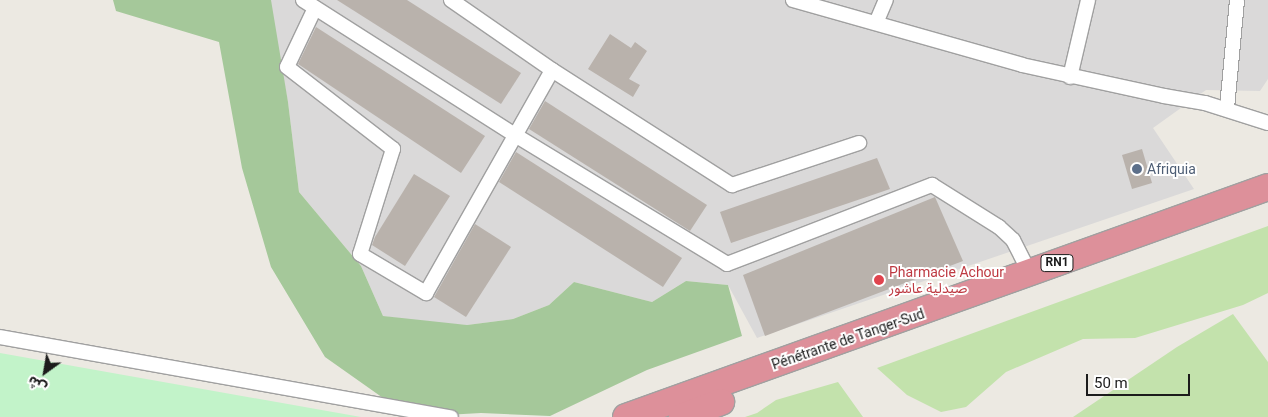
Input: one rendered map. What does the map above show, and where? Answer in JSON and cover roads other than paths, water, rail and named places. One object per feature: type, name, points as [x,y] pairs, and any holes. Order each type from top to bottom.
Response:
[{"type":"highway","name":"Pénétrante de Tanger-Sud","points":[[852,347],[1030,274],[1268,187]]},
{"type":"highway","name":"Pénétrante de Tanger-Sud","points":[[626,417],[774,374],[1268,202]]},
{"type":"highway","name":"Pénétrante de Tanger-Sud","points":[[682,417],[774,374]]},
{"type":"street","points":[[451,0],[552,70],[732,185],[859,143]]},
{"type":"street","points":[[793,0],[1022,65],[1070,77],[1227,108],[1268,123]]},
{"type":"street","points":[[876,23],[886,0]]},
{"type":"street","points":[[1070,77],[1088,0]]},
{"type":"street","points":[[1227,108],[1237,0]]},
{"type":"street","points":[[552,70],[515,134],[426,293],[360,254],[393,149],[287,68],[309,4],[515,134],[727,264],[932,185],[999,227],[1013,240],[1030,274]]},
{"type":"street","points":[[0,337],[451,417]]},
{"type":"place","name":"Afriquia","points":[[1137,169]]},
{"type":"place","name":"Pharmacie Achour صيدلية عاشور","points":[[879,280]]}]
